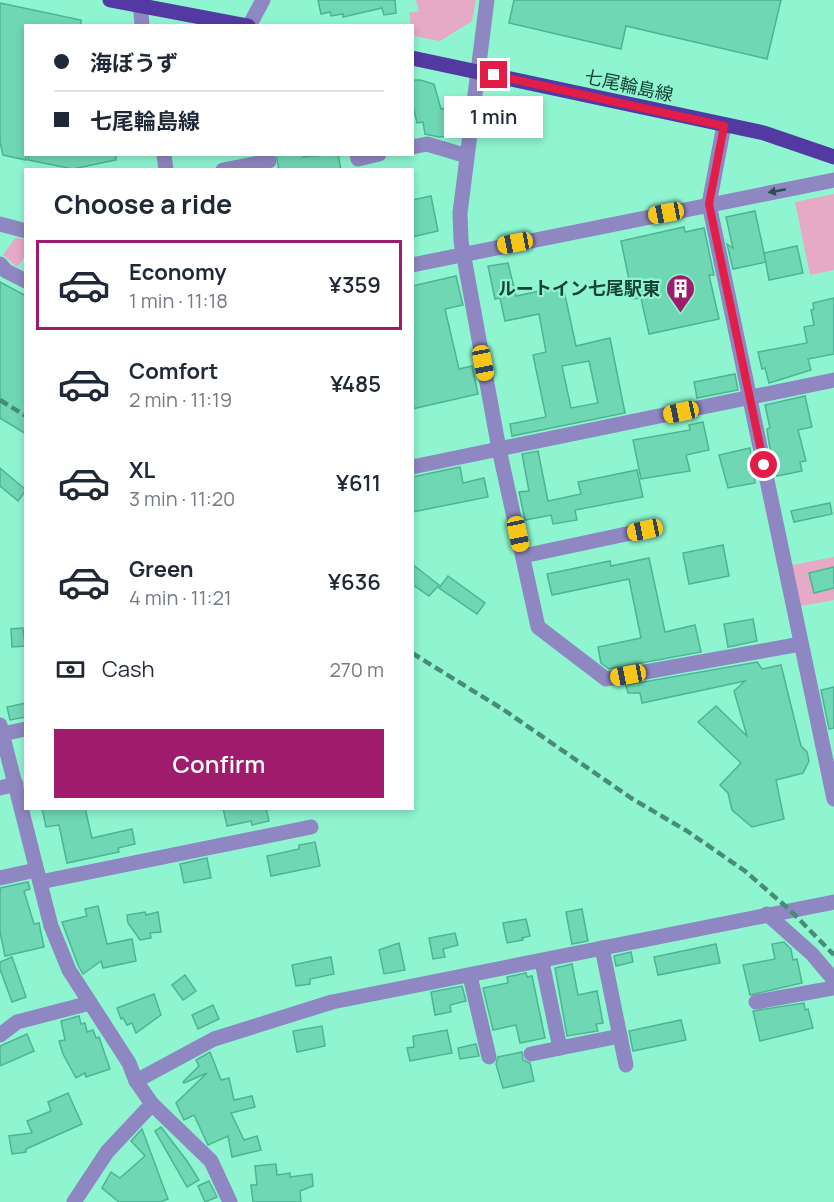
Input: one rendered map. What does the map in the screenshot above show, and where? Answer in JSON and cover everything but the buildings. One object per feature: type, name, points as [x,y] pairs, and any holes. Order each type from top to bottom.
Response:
[{"type":"main road","points":[[110,0],[140,3],[239,24]]},
{"type":"main road","name":"七尾輪島線","points":[[414,58],[764,133],[834,157]]},
{"type":"street","points":[[249,24],[263,0]]},
{"type":"street","points":[[487,0],[460,213],[463,254],[499,449],[538,627],[606,679],[801,644]]},
{"type":"street","points":[[140,3],[142,24]]},
{"type":"street","points":[[724,126],[709,204],[834,799]]},
{"type":"street","points":[[414,147],[427,144],[467,156]]},
{"type":"street","points":[[357,156],[358,159],[371,156]]},
{"type":"street","points":[[234,168],[269,162]]},
{"type":"street","points":[[414,265],[834,180]]},
{"type":"street","points":[[0,224],[24,230]]},
{"type":"street","points":[[0,264],[6,271],[24,280]]},
{"type":"street","points":[[414,467],[834,380]]},
{"type":"street","points":[[523,556],[645,530]]},
{"type":"street","points":[[24,729],[1,729],[51,926],[69,969],[129,1063],[136,1081],[152,1104],[211,1161],[230,1202]]},
{"type":"street","points":[[0,788],[16,784]]},
{"type":"street","points":[[0,878],[38,876],[311,827]]},
{"type":"street","points":[[136,1081],[214,1039],[332,1002],[834,902]]},
{"type":"street","points":[[767,914],[812,954],[834,980]]},
{"type":"street","points":[[602,948],[626,1065]]},
{"type":"street","points":[[542,962],[560,1048]]},
{"type":"street","points":[[470,976],[489,1057]]},
{"type":"street","points":[[756,1002],[834,988]]},
{"type":"street","points":[[0,1035],[17,1022],[90,1003]]},
{"type":"street","points":[[531,1054],[620,1036]]},
{"type":"street","points":[[74,1202],[107,1152],[152,1104]]},
{"type":"shaded area","points":[[416,0],[476,0],[472,21],[440,41],[414,36],[414,24],[411,24],[409,13],[419,11]]},
{"type":"shaded area","points":[[834,194],[834,270],[810,275],[795,202]]},
{"type":"shaded area","points":[[15,238],[24,239],[24,258],[17,267],[3,255]]},
{"type":"shaded area","points":[[834,557],[834,600],[801,606],[792,565]]},
{"type":"railway","points":[[0,400],[24,415]]},
{"type":"railway","points":[[414,654],[504,710],[631,798],[687,831],[745,871],[791,911],[834,955]]},
{"type":"place","name":"ルートイン七尾駅東","points":[[681,314]]},
{"type":"route","points":[[494,75],[724,126],[709,204],[764,465]]}]
